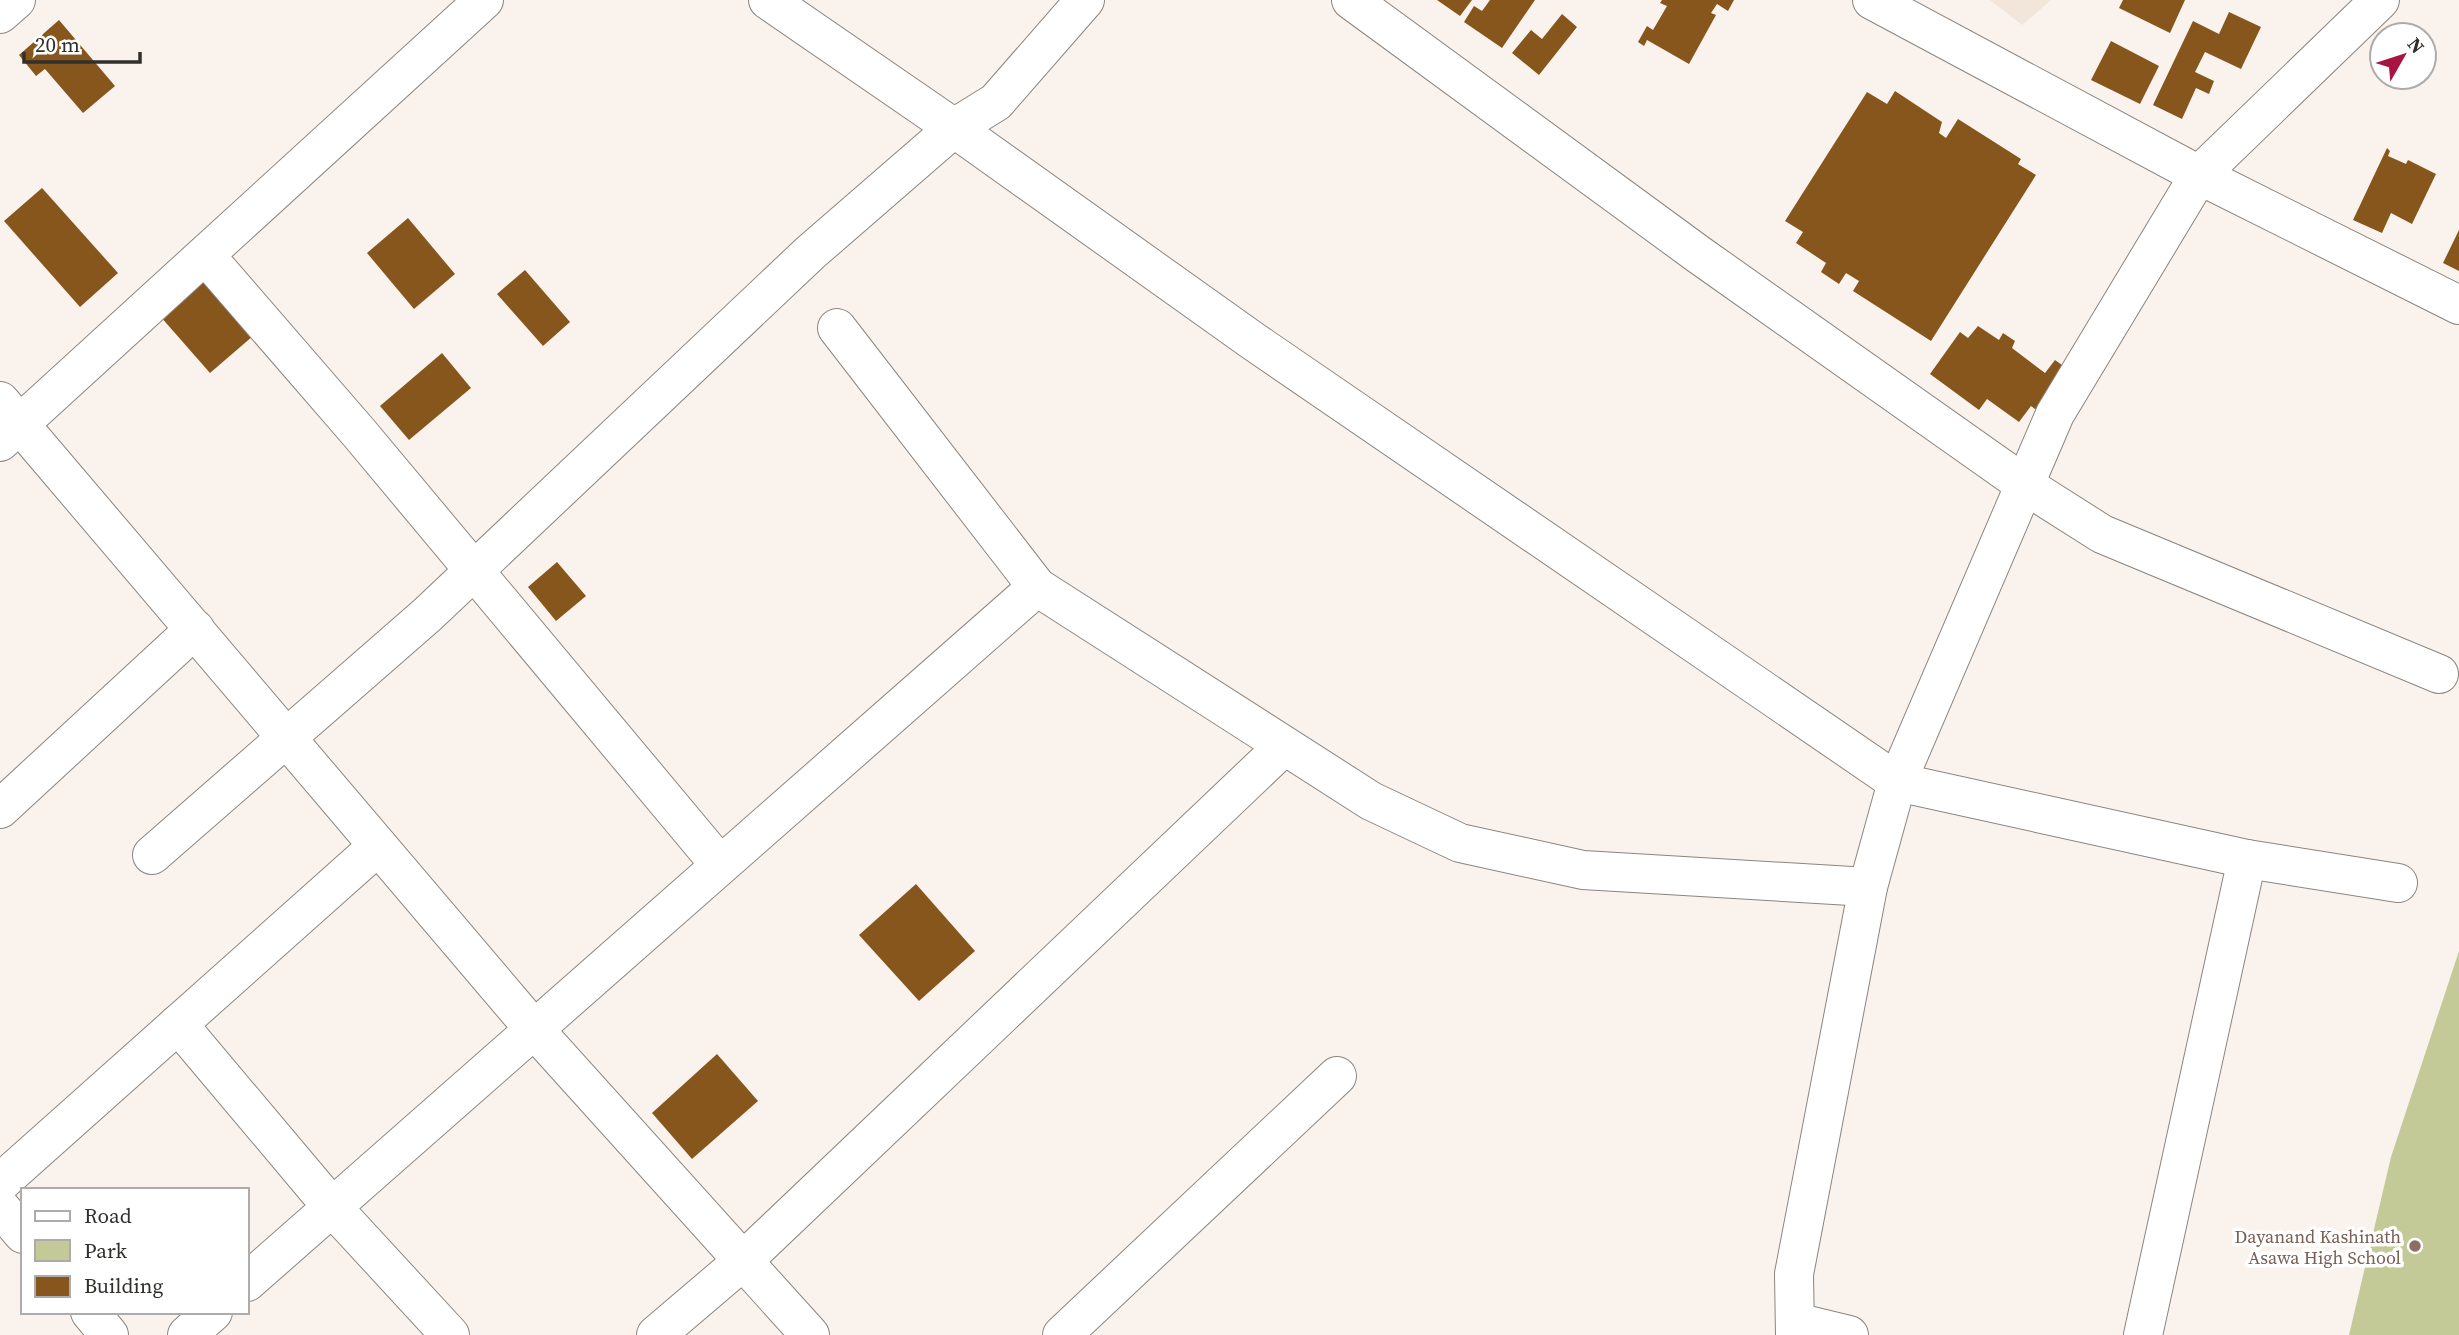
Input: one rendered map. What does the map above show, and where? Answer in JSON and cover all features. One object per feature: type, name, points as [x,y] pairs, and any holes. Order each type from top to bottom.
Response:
[{"type":"street","points":[[484,0],[205,255],[7,423],[195,629],[533,1028],[810,1335]]},
{"type":"street","points":[[768,0],[954,128],[1253,341],[1898,782],[2246,859],[2398,883]]},
{"type":"street","points":[[152,855],[427,615],[811,252],[954,128],[996,102],[1085,0]]},
{"type":"street","points":[[1351,0],[1698,254],[2025,485],[2102,534],[2439,674]]},
{"type":"street","points":[[1872,0],[2199,175],[2459,305]]},
{"type":"street","points":[[1849,1335],[1795,1329],[1794,1274],[1868,887],[1898,782],[2055,414],[2199,175],[2380,0]]},
{"type":"street","points":[[205,255],[360,434],[720,865]]},
{"type":"street","points":[[837,328],[1037,587],[1371,801],[1460,843],[1583,870],[1868,887]]},
{"type":"street","points":[[248,1281],[1037,587]]},
{"type":"street","points":[[0,808],[195,629]]},
{"type":"street","points":[[656,1335],[744,1260],[1284,746]]},
{"type":"street","points":[[0,1183],[378,846]]},
{"type":"street","points":[[2143,1335],[2246,859]]},
{"type":"street","points":[[178,1024],[332,1207],[450,1335]]},
{"type":"street","points":[[1062,1335],[1337,1076]]},
{"type":"street","points":[[0,1208],[21,1232]]},
{"type":"street","points":[[92,1314],[109,1335]]},
{"type":"street","points":[[187,1335],[211,1314]]},
{"type":"shaded area","points":[[1990,0],[2051,0],[2022,25]]},
{"type":"green space","name":"Dayanand Kashinath Asawa High School","points":[[2459,951],[2459,1335],[2349,1335],[2391,1157]]},
{"type":"building","points":[[1437,0],[1472,0],[1460,16]]},
{"type":"building","points":[[1490,0],[1535,0],[1502,48],[1464,22],[1474,6],[1482,11]]},
{"type":"building","points":[[1662,0],[1734,0],[1728,11],[1717,4],[1711,13],[1716,15],[1689,64],[1647,40],[1644,46],[1638,42],[1647,26],[1653,30],[1667,6],[1660,3]]},
{"type":"building","points":[[2123,0],[2185,0],[2170,33],[2119,8]]},
{"type":"building","points":[[2229,12],[2261,27],[2241,69],[2205,52],[2195,72],[2214,81],[2209,94],[2196,88],[2182,119],[2153,105],[2193,21],[2219,34]]},
{"type":"building","points":[[1562,14],[1577,27],[1539,75],[1512,53],[1531,30],[1542,39]]},
{"type":"building","points":[[59,20],[115,86],[83,113],[45,69],[36,76],[19,55]]},
{"type":"building","points":[[2111,41],[2159,66],[2140,104],[2091,80]]},
{"type":"building","points":[[1895,91],[1942,122],[1939,133],[1946,138],[1958,119],[2021,159],[2018,164],[2036,175],[1931,341],[1853,291],[1859,281],[1846,273],[1839,284],[1821,272],[1826,263],[1796,243],[1803,232],[1785,221],[1867,92],[1887,104]]},
{"type":"building","points":[[2387,148],[2390,151],[2388,156],[2406,164],[2408,160],[2436,174],[2412,224],[2391,213],[2382,233],[2353,220]]},
{"type":"building","points":[[42,188],[118,273],[80,307],[4,221]]},
{"type":"building","points":[[408,218],[455,274],[414,309],[367,253]]},
{"type":"building","points":[[2459,230],[2459,271],[2443,263]]},
{"type":"building","points":[[525,270],[570,322],[543,346],[497,294]]},
{"type":"building","points":[[204,279],[253,336],[210,373],[160,316]]},
{"type":"building","points":[[1978,326],[1999,340],[2003,333],[2015,341],[2012,348],[2045,373],[2055,360],[2069,370],[2039,412],[2031,406],[2019,422],[1987,399],[1979,410],[1930,374],[1960,332],[1968,338]]},
{"type":"building","points":[[442,353],[471,388],[409,440],[380,406]]},
{"type":"building","points":[[557,562],[586,596],[556,621],[528,587]]},
{"type":"building","points":[[916,884],[975,951],[919,1001],[859,935]]},
{"type":"building","points":[[717,1054],[758,1101],[692,1159],[652,1113]]},
{"type":"place","name":"Dayanand Kashinath Asawa High School","points":[[2415,1246]]}]
